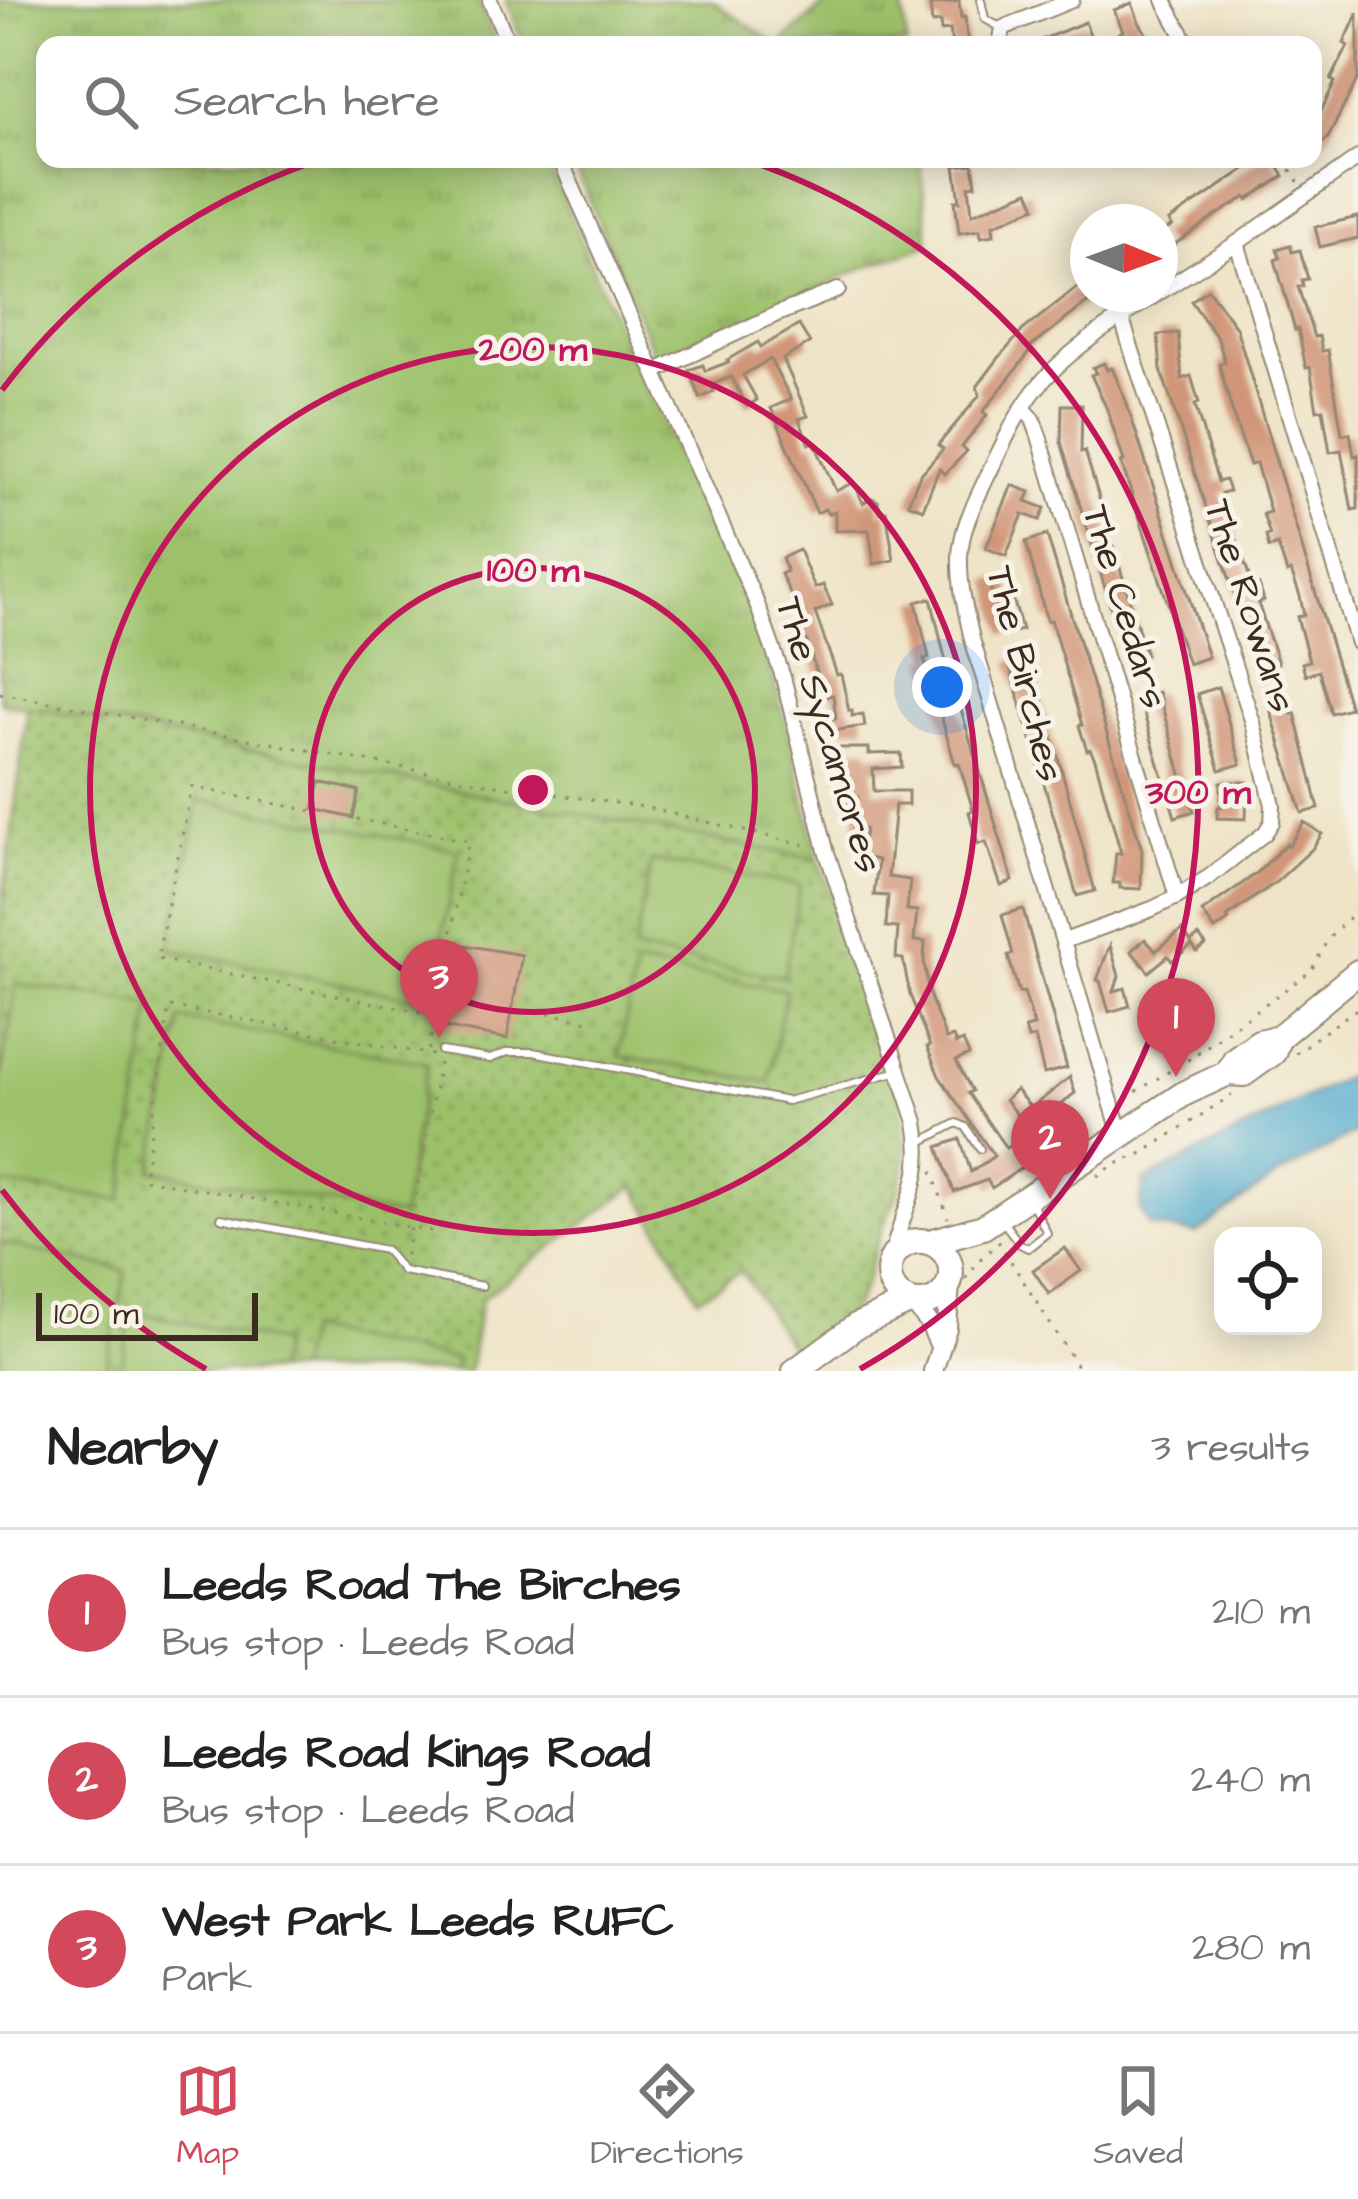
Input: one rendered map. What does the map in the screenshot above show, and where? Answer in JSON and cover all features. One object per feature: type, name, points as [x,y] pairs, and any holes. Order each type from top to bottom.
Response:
[{"type":"highway","points":[[795,1371],[856,1326],[911,1303],[940,1297],[996,1228],[1029,1197],[1185,1093],[1230,1084],[1285,1047],[1355,978]]},
{"type":"highway","points":[[856,1326],[905,1244],[996,1228]]},
{"type":"highway","points":[[936,1240],[955,1280]]},
{"type":"highway","points":[[890,1270],[894,1291],[911,1303]]},
{"type":"street","points":[[490,0],[505,36]]},
{"type":"street","points":[[1002,36],[1004,28],[1072,0]]},
{"type":"street","points":[[1164,0],[1183,36]]},
{"type":"street","name":"The Birches","points":[[1178,281],[1358,158]]},
{"type":"street","name":"The Sycamores","points":[[564,168],[757,604],[782,677],[826,850],[899,1070],[920,1143],[913,1197],[899,1222],[890,1270]]},
{"type":"street","points":[[1238,243],[1358,644]]},
{"type":"street","points":[[656,371],[838,290]]},
{"type":"street","name":"The Birches","points":[[1121,1135],[972,639],[962,596],[960,557],[963,531],[1040,383],[1129,312]]},
{"type":"street","name":"The Rowans","points":[[1064,941],[1177,897],[1265,833],[1272,822],[1273,805],[1252,723],[1121,317]]},
{"type":"street","name":"The Cedars","points":[[1023,408],[1034,419],[1177,897]]},
{"type":"street","points":[[906,1212],[909,1224],[936,1240]]},
{"type":"street","points":[[934,1371],[955,1280]]},
{"type":"street","points":[[911,1303],[930,1324],[940,1346]]},
{"type":"lane","points":[[981,0],[986,19],[1004,28]]},
{"type":"lane","points":[[441,1051],[490,1060],[508,1052],[533,1052],[788,1101],[899,1070]]},
{"type":"lane","points":[[920,1143],[958,1123],[980,1149]]},
{"type":"lane","points":[[996,1228],[1028,1247],[1047,1233],[1029,1197]]},
{"type":"lane","points":[[221,1218],[385,1250],[403,1271],[482,1286]]},
{"type":"path","points":[[1290,168],[1307,195]]},
{"type":"path","points":[[0,693],[518,789],[644,807],[826,850]]},
{"type":"path","points":[[312,811],[192,787],[157,959],[435,1015]]},
{"type":"path","points":[[357,819],[469,841],[428,1054]]},
{"type":"path","points":[[1113,1106],[1190,1059],[1311,971],[1328,939],[1358,908]]},
{"type":"path","points":[[403,1271],[411,1228],[440,1056],[169,1006],[144,1179],[411,1228],[437,1232]]},
{"type":"path","points":[[1285,1047],[1358,1008]]},
{"type":"path","points":[[548,1013],[588,1021]]},
{"type":"path","points":[[1085,1184],[1143,1154],[1230,1084]]},
{"type":"path","points":[[918,1169],[932,1171],[936,1240]]},
{"type":"path","points":[[955,1280],[971,1268],[996,1228],[1079,1371]]},
{"type":"green space","points":[[0,0],[478,0],[493,36],[36,36],[36,168],[550,168],[626,345],[743,590],[767,656],[819,860],[0,702]]},
{"type":"green space","points":[[505,0],[711,0],[764,36],[520,36]]},
{"type":"green space","points":[[829,0],[902,0],[906,36],[790,36]]},
{"type":"green space","points":[[576,168],[921,168],[929,244],[865,267],[657,361]]},
{"type":"green space","points":[[28,707],[819,860],[901,1102],[904,1134],[900,1186],[853,1307],[795,1354],[741,1271],[698,1298],[635,1186],[481,1299],[469,1371],[0,1371],[0,920]]},
{"type":"green space","points":[[199,800],[459,850],[429,1001],[170,949]]},
{"type":"green space","points":[[651,861],[800,885],[784,977],[634,951]]},
{"type":"green space","points":[[636,965],[786,990],[769,1082],[619,1056]]},
{"type":"green space","points":[[16,984],[152,1004],[122,1200],[0,1184],[0,1086]]},
{"type":"green space","points":[[181,1019],[427,1063],[401,1216],[152,1170]]},
{"type":"green space","points":[[0,1243],[126,1271],[105,1371],[0,1371]]},
{"type":"green space","points":[[132,1311],[281,1343],[275,1371],[120,1371]]},
{"type":"green space","points":[[306,1330],[456,1360],[454,1371],[297,1371]]},
{"type":"water","points":[[1358,1071],[1358,1131],[1274,1178],[1196,1234],[1149,1226],[1140,1208],[1144,1181]]},
{"type":"building","points":[[959,1],[967,36],[941,31],[940,22],[932,23],[930,5]]},
{"type":"building","points":[[1132,3],[1148,36],[1120,36],[1123,31],[1114,10]]},
{"type":"building","points":[[1358,13],[1358,78],[1322,143],[1322,109],[1348,46],[1344,43]]},
{"type":"building","points":[[1085,22],[1090,36],[1051,36]]},
{"type":"building","points":[[955,168],[974,168],[976,185],[969,186],[972,214],[1029,191],[1036,207],[993,225],[994,235],[981,237],[980,230],[959,233],[955,201],[960,201]]},
{"type":"building","points":[[1247,168],[1279,168],[1284,176],[1178,242],[1178,215]]},
{"type":"building","points":[[1358,217],[1358,238],[1320,247],[1315,227]]},
{"type":"building","points":[[1290,245],[1292,252],[1300,250],[1308,279],[1298,287],[1314,337],[1319,336],[1322,351],[1328,350],[1342,434],[1350,433],[1354,456],[1358,455],[1358,509],[1352,510],[1341,450],[1330,452],[1323,409],[1317,410],[1310,367],[1306,368],[1275,260],[1280,258],[1277,249]]},
{"type":"building","points":[[1208,289],[1236,327],[1350,708],[1331,713],[1319,671],[1305,675],[1302,663],[1309,661],[1297,617],[1304,615],[1300,596],[1278,545],[1269,548],[1263,514],[1270,512],[1256,463],[1250,465],[1234,418],[1219,364],[1225,362],[1218,339],[1191,301]]},
{"type":"building","points":[[1070,293],[1070,312],[1076,312],[1029,348],[983,412],[987,415],[962,447],[967,451],[945,474],[939,469],[923,509],[908,503],[920,475],[943,449],[938,445],[980,395],[977,387],[1023,330]]},
{"type":"building","points":[[799,325],[810,343],[783,359],[808,416],[799,419],[809,444],[814,442],[836,491],[854,482],[863,503],[872,498],[878,501],[880,512],[886,511],[894,560],[874,564],[869,530],[835,531],[835,511],[817,513],[771,408],[791,399],[770,359],[743,375],[757,400],[747,406],[731,377],[711,385],[714,392],[700,398],[689,370],[703,365],[705,371],[729,362],[758,342],[761,347]]},
{"type":"building","points":[[1178,333],[1182,379],[1191,376],[1218,482],[1225,480],[1229,491],[1221,493],[1253,587],[1259,585],[1264,601],[1258,603],[1278,663],[1259,669],[1161,370],[1158,335]]},
{"type":"building","points":[[1104,363],[1107,370],[1112,368],[1126,401],[1208,657],[1188,664],[1107,409],[1091,375],[1096,373],[1093,368]]},
{"type":"building","points":[[1062,405],[1082,405],[1081,452],[1085,451],[1146,655],[1127,661],[1061,442]]},
{"type":"building","points":[[1012,485],[1030,492],[1026,501],[1045,508],[1040,520],[1023,514],[1006,556],[986,548]]},
{"type":"building","points":[[1047,535],[1142,850],[1141,889],[1113,883],[1116,853],[1121,853],[1026,542]]},
{"type":"building","points":[[799,550],[815,588],[823,585],[832,605],[815,612],[837,675],[841,674],[849,711],[852,716],[863,714],[865,726],[832,731],[830,719],[836,718],[833,695],[824,697],[806,629],[781,574],[787,571],[782,558]]},
{"type":"building","points":[[1007,577],[1022,630],[1003,635],[988,580]]},
{"type":"building","points":[[931,598],[1013,881],[1001,886],[986,842],[978,844],[969,812],[973,810],[924,659],[929,658],[916,602]]},
{"type":"building","points":[[1031,660],[1095,891],[1077,896],[1008,661]]},
{"type":"building","points":[[1218,687],[1241,764],[1220,770],[1197,694]]},
{"type":"building","points":[[1158,692],[1181,782],[1185,782],[1194,811],[1175,817],[1139,698]]},
{"type":"building","points":[[1289,706],[1295,713],[1319,809],[1302,813],[1271,712]]},
{"type":"building","points":[[839,748],[901,753],[902,767],[873,769],[874,791],[908,791],[908,805],[895,805],[888,877],[910,880],[907,910],[917,911],[914,941],[925,942],[929,994],[946,1039],[953,1037],[956,1044],[963,1041],[969,1055],[956,1061],[972,1091],[968,1093],[1006,1148],[1013,1143],[1027,1164],[992,1188],[987,1180],[954,1192],[938,1147],[960,1139],[971,1172],[994,1156],[939,1076],[927,1047],[903,959],[896,958],[898,928],[886,927],[888,896],[874,895],[878,860],[861,857],[865,829],[854,827],[858,797],[849,798],[845,791]]},
{"type":"building","points":[[320,782],[359,791],[353,818],[314,809]]},
{"type":"building","points":[[1221,782],[1247,782],[1246,819],[1217,818]]},
{"type":"building","points":[[1304,822],[1322,834],[1312,849],[1215,930],[1202,912],[1289,846]]},
{"type":"building","points":[[1023,909],[1067,1068],[1044,1074],[1035,1037],[1028,1039],[1025,1028],[1034,1026],[1008,956],[1013,954],[1002,915]]},
{"type":"building","points":[[1182,930],[1191,942],[1199,936],[1206,945],[1197,952],[1192,945],[1172,961],[1168,956],[1149,972],[1131,951],[1145,939],[1156,951]]},
{"type":"building","points":[[459,944],[522,955],[507,1039],[443,1027]]},
{"type":"building","points":[[1110,945],[1119,976],[1114,991],[1125,988],[1130,1006],[1109,1012],[1097,980]]},
{"type":"building","points":[[1070,1077],[1075,1093],[1029,1130],[1005,1100],[1016,1090],[1031,1108]]},
{"type":"building","points":[[1065,1248],[1081,1271],[1049,1294],[1033,1270]]},
{"type":"place","name":"West Park Leeds RUFC","points":[[439,1038]]},
{"type":"place","name":"Leeds Road The Birches","points":[[1176,1077]]},
{"type":"place","name":"Leeds Road Kings Road","points":[[1050,1199]]}]
